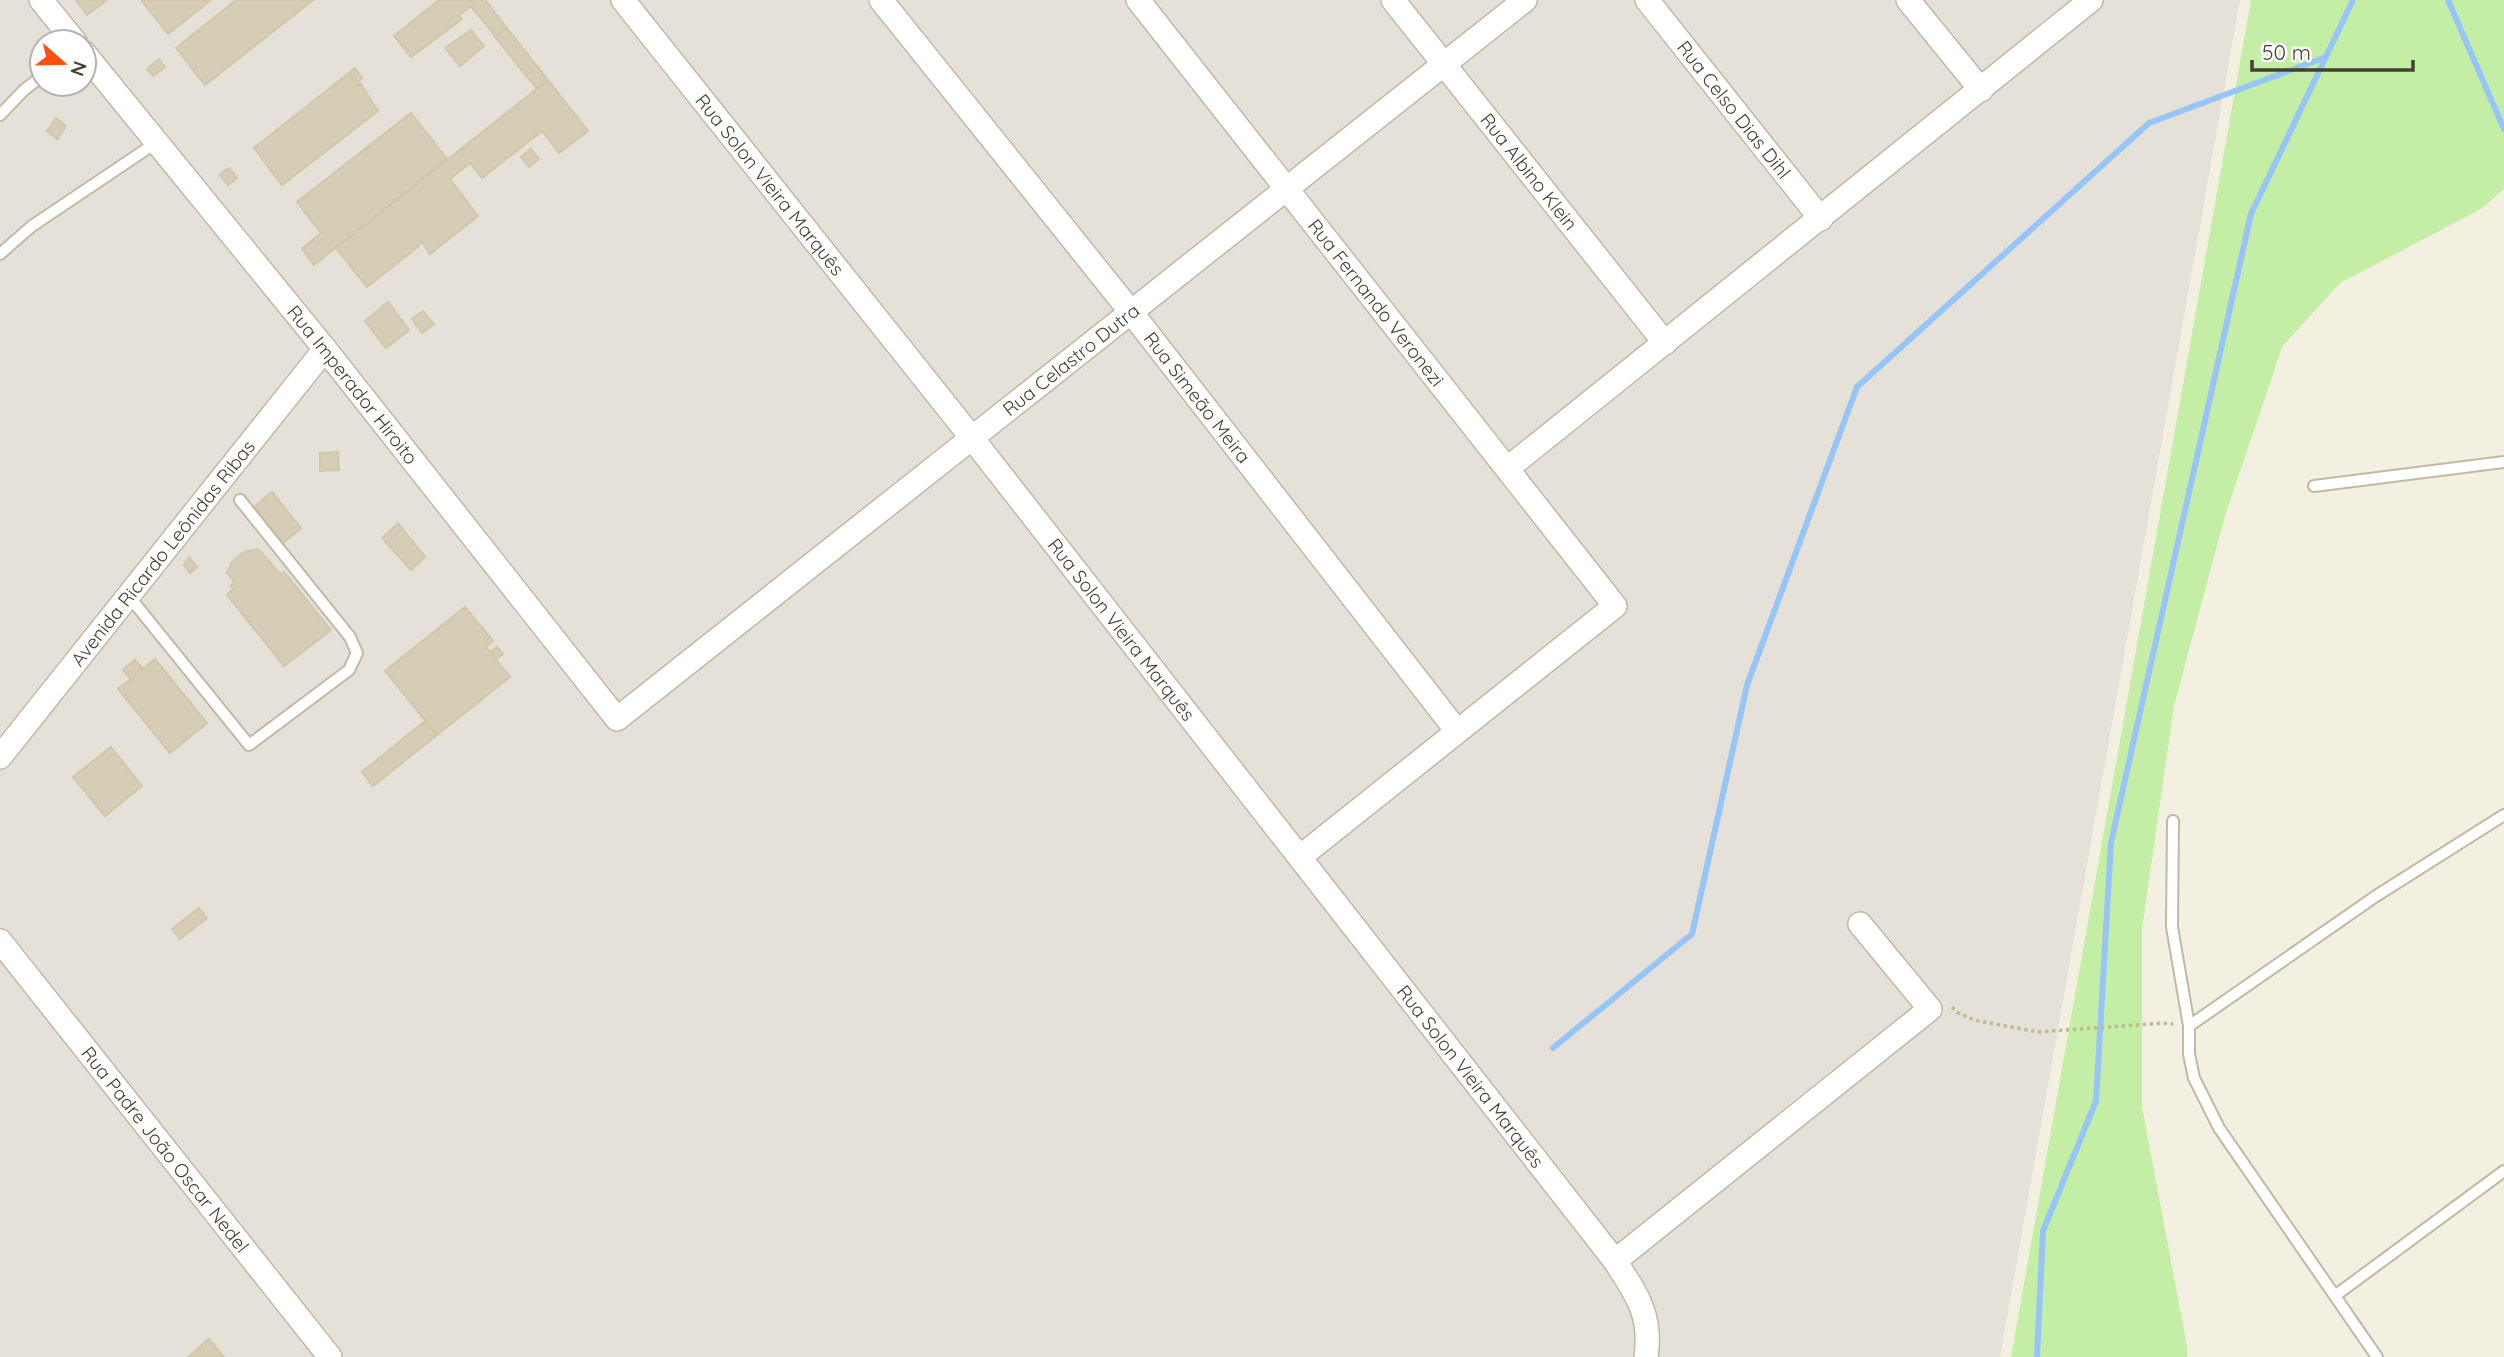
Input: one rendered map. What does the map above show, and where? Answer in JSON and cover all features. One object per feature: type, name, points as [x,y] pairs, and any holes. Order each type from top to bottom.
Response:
[{"type":"street","points":[[41,0],[64,28]]},
{"type":"street","name":"Rua Solon Vieira Marquês","points":[[623,0],[972,438],[1615,1261],[1637,1295],[1648,1322],[1646,1357]]},
{"type":"street","name":"Rua Simeão Meira","points":[[881,0],[1131,312],[1457,732]]},
{"type":"street","name":"Rua Fernando Veronezi","points":[[1138,0],[1615,606],[1457,732]]},
{"type":"street","name":"Rua Albino Klein","points":[[1393,0],[1665,343]]},
{"type":"street","name":"Rua Celastro Dutra","points":[[617,719],[1525,0]]},
{"type":"street","name":"Rua Celso Dias Dihl","points":[[1647,0],[1821,219]]},
{"type":"street","points":[[1908,0],[1981,90]]},
{"type":"street","points":[[1508,468],[2091,0]]},
{"type":"street","name":"Rua Imperador Hiroito","points":[[98,70],[325,349],[617,719]]},
{"type":"street","name":"Avenida Ricardo Leônidas Ribas","points":[[0,757],[325,349]]},
{"type":"street","points":[[1300,857],[1457,732]]},
{"type":"street","points":[[1615,1261],[1930,1009],[1860,924]]},
{"type":"street","name":"Rua Padre João Oscar Nedel","points":[[0,942],[330,1357]]},
{"type":"lane","points":[[0,115],[28,86]]},
{"type":"lane","points":[[0,254],[32,226],[157,142]]},
{"type":"lane","points":[[2314,486],[2504,462]]},
{"type":"lane","points":[[128,595],[249,745],[349,670],[357,653],[350,637],[240,500]]},
{"type":"lane","points":[[2189,1026],[2376,896],[2504,815]]},
{"type":"lane","points":[[2173,821],[2172,927],[2189,1026],[2189,1054],[2194,1078],[2219,1128],[2377,1357]]},
{"type":"lane","points":[[2336,1295],[2504,1171]]},
{"type":"path","points":[[1950,1005],[1958,1013],[1974,1020],[2038,1032],[2162,1023],[2189,1026]]},
{"type":"shaded area","points":[[0,0],[2240,0],[2000,1357],[0,1357]]},
{"type":"green space","points":[[2251,0],[2504,0],[2504,189],[2481,209],[2340,283],[2282,347],[2225,516],[2174,706],[2142,929],[2142,1107],[2187,1357],[2011,1357]]},
{"type":"building","points":[[76,0],[107,0],[87,15]]},
{"type":"building","points":[[141,0],[211,0],[168,34]]},
{"type":"building","points":[[236,0],[313,0],[205,85],[176,48]]},
{"type":"building","points":[[439,0],[485,0],[507,28],[496,37],[471,6],[459,15],[462,19],[411,57],[394,36]]},
{"type":"building","points":[[507,28],[548,80],[537,89],[495,37]]},
{"type":"building","points":[[471,30],[484,46],[460,66],[445,48]]},
{"type":"building","points":[[159,59],[165,67],[153,76],[147,69]]},
{"type":"building","points":[[355,68],[362,78],[356,83],[349,73]]},
{"type":"building","points":[[349,73],[358,85],[360,83],[378,111],[282,185],[254,148]]},
{"type":"building","points":[[548,80],[588,131],[559,153],[542,131],[482,178],[470,163],[450,179],[478,216],[430,254],[422,242],[367,287],[336,248]]},
{"type":"building","points":[[411,113],[447,159],[314,265],[302,249],[321,233],[297,202]]},
{"type":"building","points":[[56,118],[66,126],[57,139],[47,131]]},
{"type":"building","points":[[531,149],[539,159],[529,167],[521,157]]},
{"type":"building","points":[[229,168],[237,178],[228,185],[220,175]]},
{"type":"building","points":[[388,302],[409,330],[386,348],[365,321]]},
{"type":"building","points":[[423,311],[434,324],[422,333],[412,319]]},
{"type":"building","points":[[338,452],[339,470],[320,471],[320,453]]},
{"type":"building","points":[[272,492],[301,528],[283,543],[254,507]]},
{"type":"building","points":[[398,523],[425,557],[411,570],[382,538]]},
{"type":"building","points":[[258,549],[281,575],[284,572],[331,630],[284,666],[227,595],[233,589],[231,586],[234,582],[227,573],[233,561],[244,552]]},
{"type":"building","points":[[189,557],[197,567],[190,573],[184,565]]},
{"type":"building","points":[[465,607],[493,641],[486,647],[510,677],[437,735],[385,671]]},
{"type":"building","points":[[497,647],[503,654],[496,659],[491,652]]},
{"type":"building","points":[[155,659],[207,723],[170,753],[118,689]]},
{"type":"building","points":[[135,660],[143,669],[131,679],[123,670]]},
{"type":"building","points":[[425,721],[437,735],[373,786],[362,772]]},
{"type":"building","points":[[111,747],[142,786],[105,816],[73,777]]},
{"type":"building","points":[[199,908],[207,918],[180,939],[172,929]]},
{"type":"building","points":[[209,1339],[224,1357],[188,1357]]},
{"type":"waterway","points":[[2037,1357],[2043,1231],[2096,1101],[2111,843],[2251,214],[2353,0]]},
{"type":"waterway","points":[[2448,0],[2504,129]]},
{"type":"waterway","points":[[1553,1048],[1692,934],[1747,685],[1857,387],[2149,123],[2326,57]]}]
